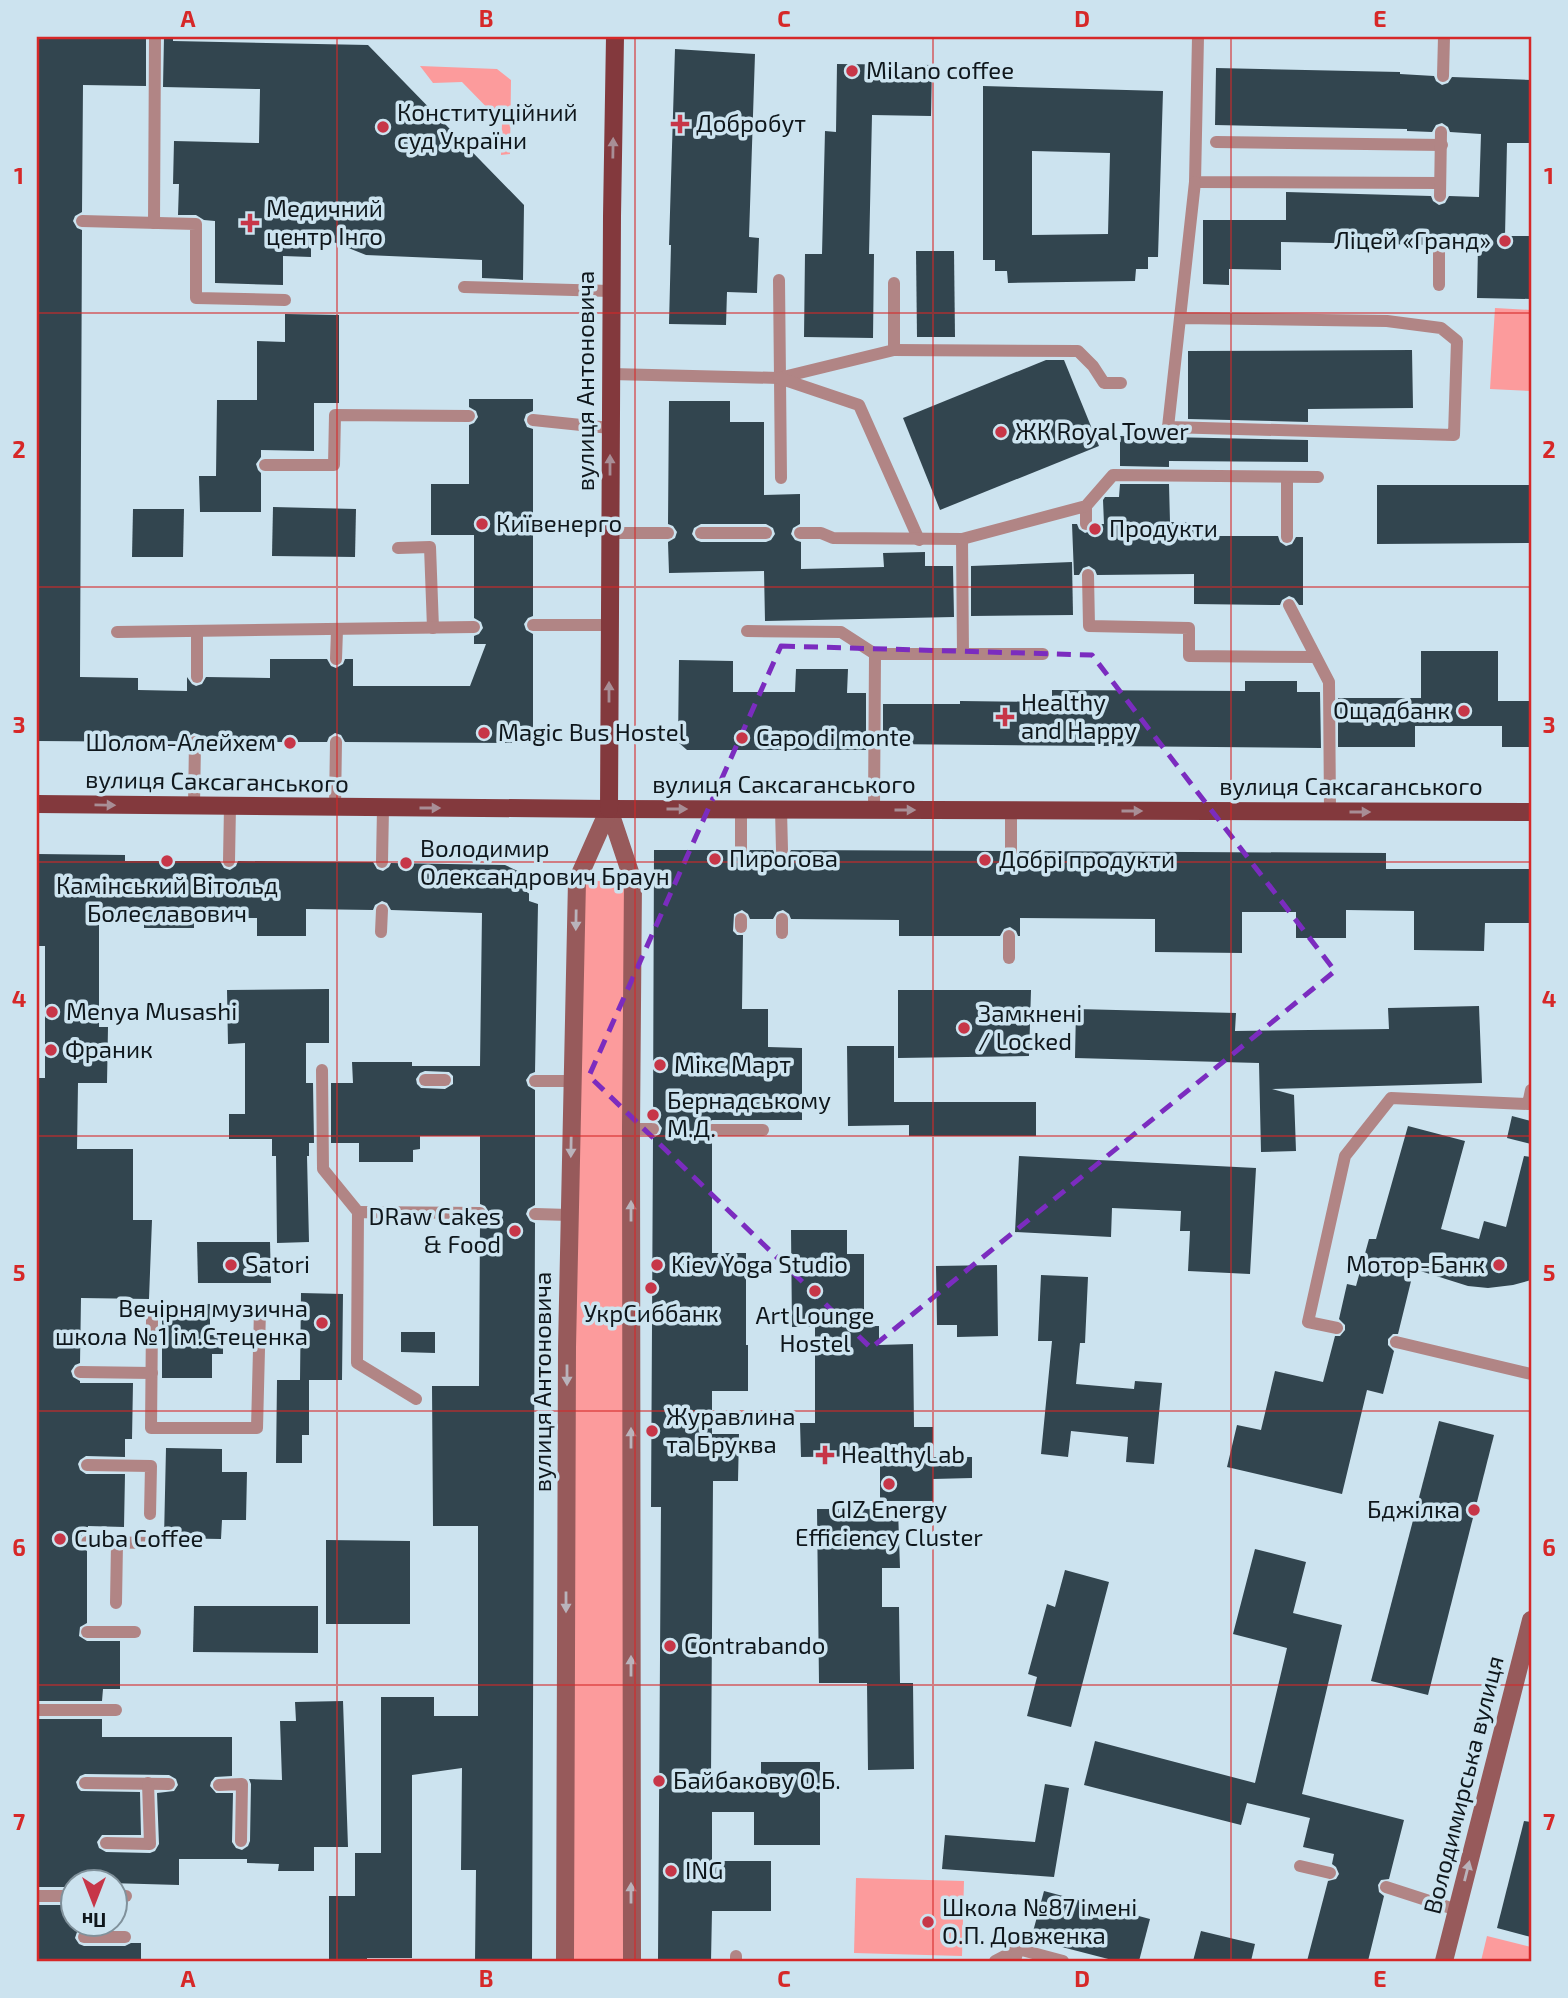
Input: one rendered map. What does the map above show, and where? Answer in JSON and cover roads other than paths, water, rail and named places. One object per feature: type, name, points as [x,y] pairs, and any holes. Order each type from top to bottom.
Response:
[{"type":"main road","name":"вулиця Антоновича","points":[[609,809],[615,37]]},
{"type":"main road","name":"вулиця Саксаганського","points":[[37,804],[741,810],[1531,812]]},
{"type":"street","name":"вулиця Антоновича","points":[[565,1961],[569,1215],[577,881],[609,809]]},
{"type":"street","name":"вулиця Антоновича","points":[[609,809],[633,881],[632,1961]]},
{"type":"street","name":"Володимирська вулиця","points":[[1444,1961],[1531,1620]]},
{"type":"lane","points":[[154,223],[155,37]]},
{"type":"lane","points":[[1181,318],[1387,321],[1441,328],[1457,341],[1454,435],[1168,427],[1195,181],[1198,37]]},
{"type":"lane","points":[[1443,76],[1444,37]]},
{"type":"lane","points":[[1195,181],[1440,190],[1441,139],[1216,142]]},
{"type":"lane","points":[[82,221],[196,224],[196,298],[285,300]]},
{"type":"lane","points":[[1439,245],[1439,285]]},
{"type":"lane","points":[[779,279],[781,478]]},
{"type":"lane","points":[[894,283],[894,350]]},
{"type":"lane","points":[[464,287],[611,291]]},
{"type":"lane","points":[[611,374],[779,377],[894,350],[1078,351],[1093,366],[1104,383],[1121,383]]},
{"type":"lane","points":[[779,377],[859,405],[919,540]]},
{"type":"lane","points":[[265,465],[334,465],[335,415],[469,416]]},
{"type":"lane","points":[[533,420],[610,428]]},
{"type":"lane","points":[[800,533],[821,533],[834,538],[962,539],[1086,506],[1113,475],[1318,477]]},
{"type":"lane","points":[[1287,477],[1287,537]]},
{"type":"lane","points":[[1086,506],[1086,524]]},
{"type":"lane","points":[[610,533],[668,533]]},
{"type":"lane","points":[[701,533],[766,533]]},
{"type":"lane","points":[[962,539],[963,654]]},
{"type":"lane","points":[[398,548],[430,547],[432,628]]},
{"type":"lane","points":[[1088,575],[1089,626],[1189,628],[1189,656],[1315,657]]},
{"type":"lane","points":[[1289,605],[1329,682],[1330,811]]},
{"type":"lane","points":[[533,625],[610,625]]},
{"type":"lane","points":[[117,632],[474,627]]},
{"type":"lane","points":[[336,659],[337,629]]},
{"type":"lane","points":[[747,631],[841,632],[875,654],[1043,654]]},
{"type":"lane","points":[[197,632],[197,677]]},
{"type":"lane","points":[[873,810],[875,654]]},
{"type":"lane","points":[[194,806],[195,742]]},
{"type":"lane","points":[[335,807],[336,743]]},
{"type":"lane","points":[[229,861],[230,806]]},
{"type":"lane","points":[[382,862],[383,808]]},
{"type":"lane","points":[[741,810],[741,850]]},
{"type":"lane","points":[[782,810],[782,850]]},
{"type":"lane","points":[[1011,811],[1011,851]]},
{"type":"lane","points":[[381,932],[382,910]]},
{"type":"lane","points":[[782,919],[782,933]]},
{"type":"lane","points":[[1009,936],[1009,958]]},
{"type":"lane","points":[[322,1070],[323,1169],[358,1212],[357,1363],[416,1399]]},
{"type":"lane","points":[[425,1080],[446,1080]]},
{"type":"lane","points":[[535,1081],[572,1081]]},
{"type":"lane","points":[[1336,1328],[1308,1322],[1345,1156],[1391,1098],[1528,1104],[1531,1090]]},
{"type":"lane","points":[[631,1129],[653,1129]]},
{"type":"lane","points":[[712,1130],[763,1130]]},
{"type":"lane","points":[[358,1212],[480,1213]]},
{"type":"lane","points":[[535,1214],[569,1215]]},
{"type":"lane","points":[[152,1320],[151,1428],[257,1428],[260,1310]]},
{"type":"lane","points":[[1396,1342],[1531,1374]]},
{"type":"lane","points":[[80,1372],[152,1373]]},
{"type":"lane","points":[[87,1465],[151,1466],[150,1514]]},
{"type":"lane","points":[[88,1542],[153,1544]]},
{"type":"lane","points":[[116,1603],[117,1543]]},
{"type":"lane","points":[[87,1632],[135,1632]]},
{"type":"lane","points":[[37,1710],[116,1710]]},
{"type":"lane","points":[[85,1783],[169,1784]]},
{"type":"lane","points":[[106,1843],[150,1844],[149,1783]]},
{"type":"lane","points":[[219,1785],[242,1784],[240,1841]]},
{"type":"lane","points":[[1300,1866],[1330,1873]]},
{"type":"lane","points":[[1386,1887],[1457,1910]]},
{"type":"lane","points":[[37,1896],[60,1896]]},
{"type":"lane","points":[[995,1961],[1017,1955],[1063,1961]]},
{"type":"place","name":"Milano coffee","points":[[852,71]]},
{"type":"place","name":"Добробут","points":[[680,124]]},
{"type":"place","name":"Конституційний суд України","points":[[383,127]]},
{"type":"place","name":"Медичний центр Інго","points":[[250,223]]},
{"type":"place","name":"Ліцей «Гранд»","points":[[1505,241]]},
{"type":"place","name":"ЖК Royal Tower","points":[[1001,432]]},
{"type":"place","name":"Київенерго","points":[[482,524]]},
{"type":"place","name":"Продукти","points":[[1095,529]]},
{"type":"place","name":"Ощадбанк","points":[[1464,711]]},
{"type":"place","name":"Healthy and Happy","points":[[1005,717]]},
{"type":"place","name":"Magic Bus Hostel","points":[[484,733]]},
{"type":"place","name":"Capo di monte","points":[[742,738]]},
{"type":"place","name":"Шолом-Алейхем","points":[[290,743]]},
{"type":"place","name":"Пирогова","points":[[715,859]]},
{"type":"place","name":"Добрі продукти","points":[[985,860]]},
{"type":"place","name":"Камінський Вітольд Болеславович","points":[[167,861]]},
{"type":"place","name":"Володимир Олександрович Браун","points":[[406,863]]},
{"type":"place","name":"Menya Musashi","points":[[52,1012]]},
{"type":"place","name":"Замкнені / Locked","points":[[964,1028]]},
{"type":"place","name":"Франик","points":[[51,1050]]},
{"type":"place","name":"Мікс Март","points":[[660,1065]]},
{"type":"place","name":"Бернадському М.Д.","points":[[653,1115]]},
{"type":"place","name":"DRaw Cakes & Food","points":[[515,1231]]},
{"type":"place","name":"Satori","points":[[231,1265]]},
{"type":"place","name":"Kiev Yoga Studio","points":[[657,1265]]},
{"type":"place","name":"Мотор-Банк","points":[[1499,1265]]},
{"type":"place","name":"УкрСиббанк","points":[[651,1288]]},
{"type":"place","name":"Art Lounge Hostel","points":[[815,1291]]},
{"type":"place","name":"Вечірня музична школа №1 ім.Стеценка","points":[[322,1323]]},
{"type":"place","name":"Журавлина та Бруква","points":[[652,1431]]},
{"type":"place","name":"HealthyLab","points":[[825,1455]]},
{"type":"place","name":"GIZ Energy Efficiency Cluster","points":[[889,1484]]},
{"type":"place","name":"Бджілка","points":[[1474,1510]]},
{"type":"place","name":"Cuba Coffee","points":[[60,1539]]},
{"type":"place","name":"Contrabando","points":[[670,1646]]},
{"type":"place","name":"Байбакову О.Б.","points":[[659,1781]]},
{"type":"place","name":"ING","points":[[671,1871]]},
{"type":"place","name":"Школа №87 імені О.П. Довженка","points":[[928,1922]]}]
